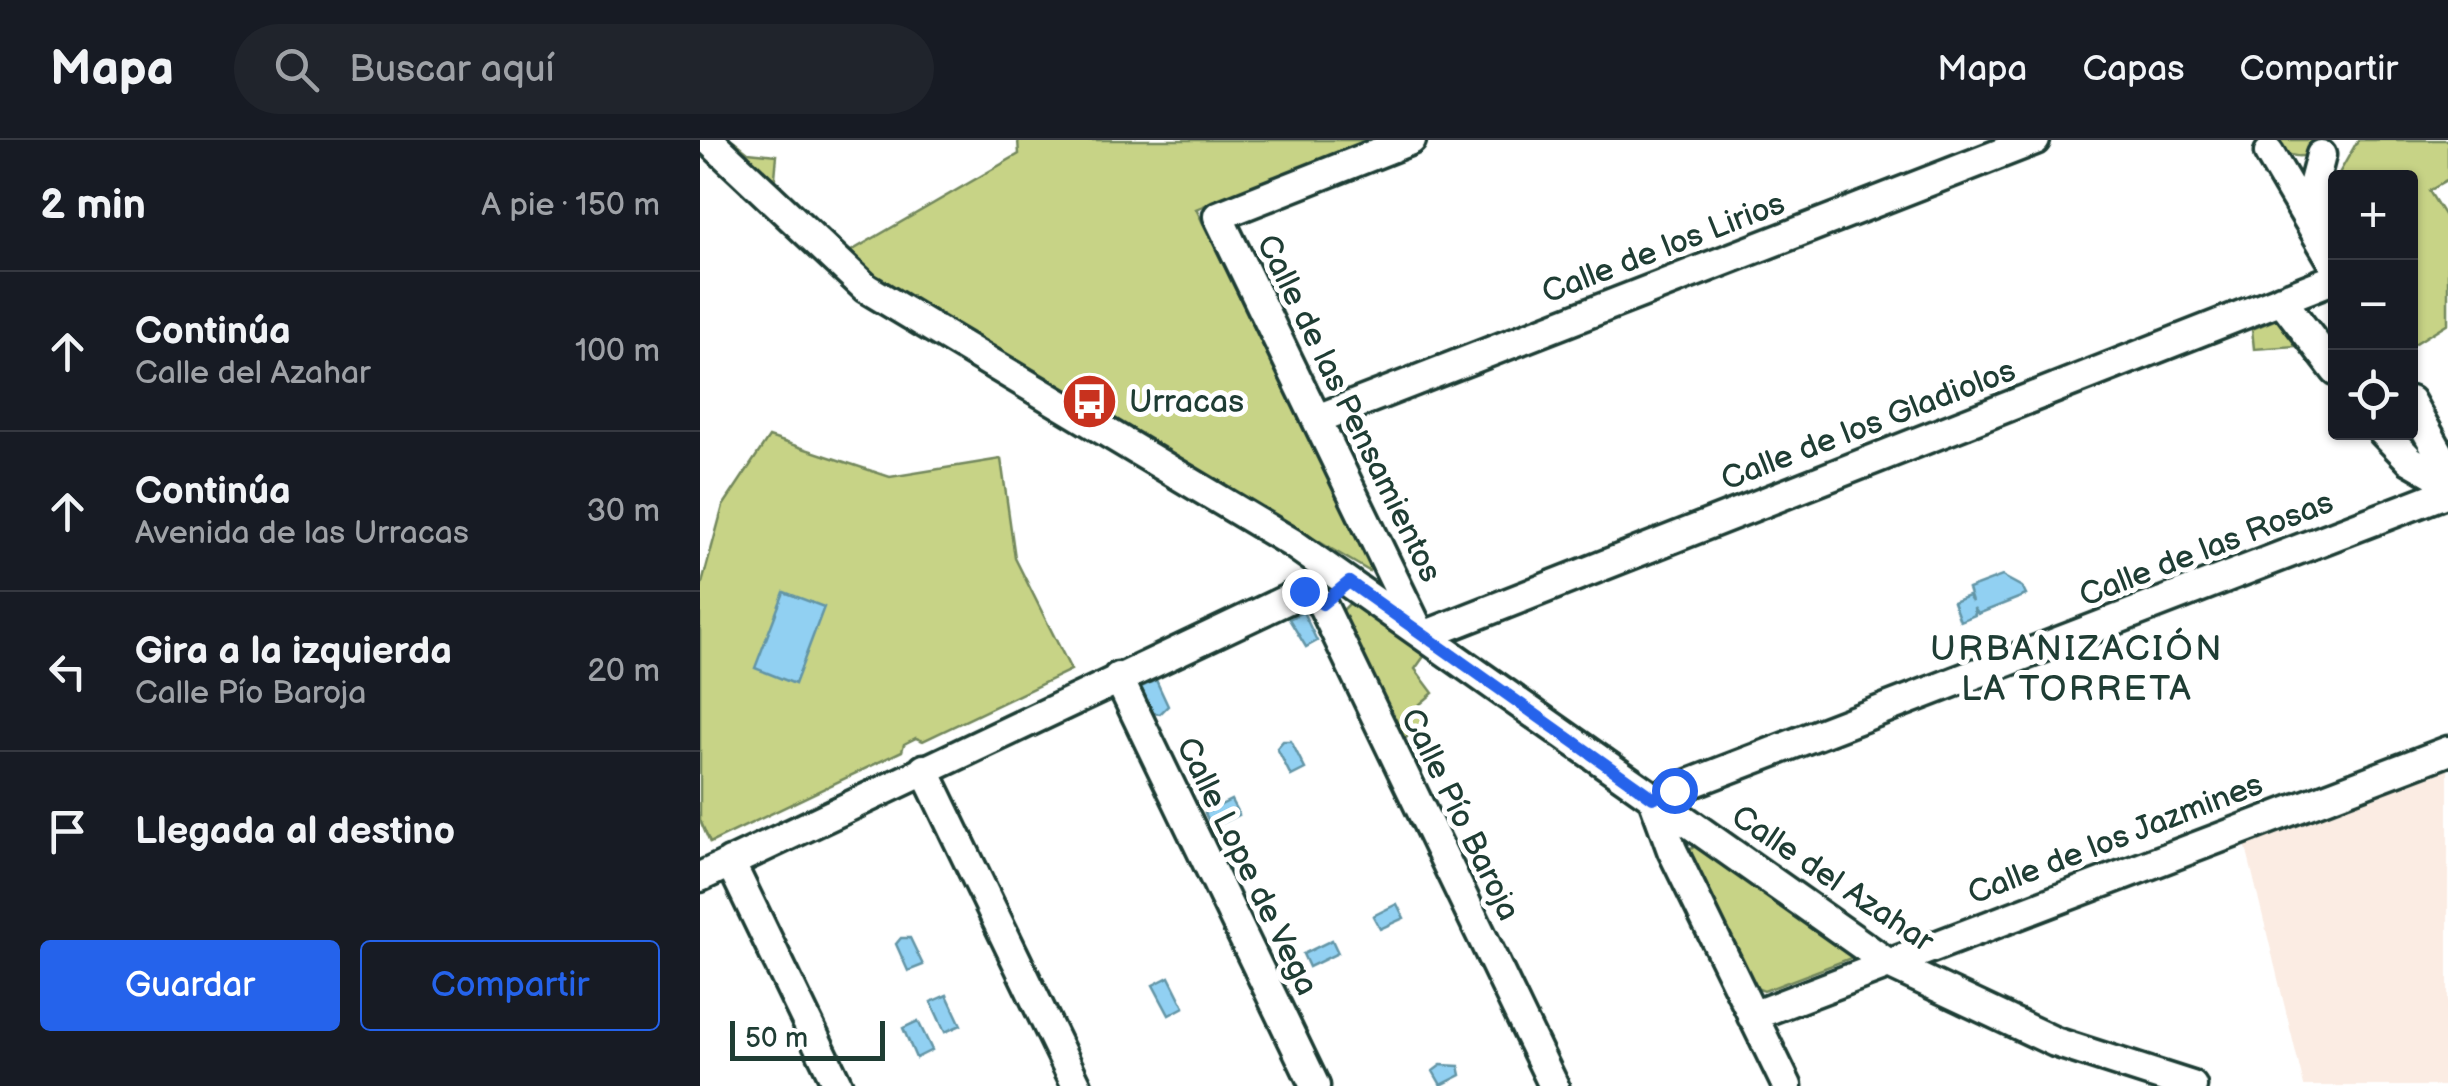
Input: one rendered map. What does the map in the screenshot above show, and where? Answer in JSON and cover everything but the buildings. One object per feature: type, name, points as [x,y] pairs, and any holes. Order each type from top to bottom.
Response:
[{"type":"street","name":"Calle del Azahar","points":[[709,140],[842,269],[881,298],[1349,582],[1890,964],[2055,1042],[2192,1086]]},
{"type":"street","name":"Calle de las Pensamientos","points":[[1411,140],[1218,216],[1422,633]]},
{"type":"street","name":"Calle de los Lirios","points":[[1316,420],[2035,140]]},
{"type":"street","points":[[2263,144],[2300,164],[2326,148]]},
{"type":"street","points":[[2263,144],[2328,255]]},
{"type":"street","points":[[2326,148],[2312,186],[2328,250]]},
{"type":"street","name":"Calle de los Gladiolos","points":[[1422,633],[2328,281]]},
{"type":"street","points":[[2281,299],[2328,361]]},
{"type":"street","points":[[2418,415],[2448,469]]},
{"type":"street","points":[[2391,440],[2410,460],[2448,482]]},
{"type":"street","name":"Calle de las Rosas","points":[[1653,798],[2448,492]]},
{"type":"street","points":[[700,877],[1297,591],[1312,593],[1322,604],[1349,582]]},
{"type":"street","name":"Calle Pío Baroja","points":[[1322,604],[1554,1086]]},
{"type":"street","name":"Calle Lope de Vega","points":[[1118,676],[1315,1086]]},
{"type":"street","name":"Calle de los Jazmines","points":[[1752,1016],[2448,751]]},
{"type":"street","points":[[924,769],[1077,1086]]},
{"type":"street","points":[[1653,798],[1664,832],[1786,1086]]},
{"type":"street","points":[[730,862],[838,1086]]},
{"type":"shaded area","points":[[2448,766],[2448,1086],[2304,1086],[2245,843]]},
{"type":"green space","points":[[725,140],[733,140],[748,152],[777,155],[774,188]]},
{"type":"green space","points":[[1018,140],[1368,140],[1196,209],[1371,566],[1369,571],[968,336],[873,277],[846,254],[1019,154]]},
{"type":"green space","points":[[2269,140],[2324,140],[2311,153],[2297,156]]},
{"type":"green space","points":[[2358,140],[2448,140],[2448,180],[2429,191],[2448,221],[2448,323],[2418,342],[2418,170],[2341,170]]},
{"type":"green space","points":[[2277,319],[2297,346],[2254,349],[2252,329]]},
{"type":"green space","points":[[769,437],[890,477],[1001,459],[1015,558],[1071,670],[923,741],[916,738],[904,744],[902,751],[710,843],[700,820],[700,591],[723,506]]},
{"type":"green space","points":[[1351,602],[1425,655],[1415,669],[1433,693],[1419,705],[1430,719],[1403,740],[1399,741],[1339,614]]},
{"type":"green space","points":[[1696,845],[1851,953],[1851,958],[1764,991],[1756,988],[1690,850]]},
{"type":"water","points":[[2002,576],[2022,587],[2026,595],[1978,614],[1974,608],[1975,615],[1960,621],[1953,602],[1968,596],[1972,602],[1968,589]]},
{"type":"water","points":[[784,592],[824,607],[795,684],[755,668]]},
{"type":"water","points":[[1303,612],[1317,641],[1306,647],[1289,619]]},
{"type":"water","points":[[1156,680],[1168,706],[1160,714],[1153,713],[1141,687]]},
{"type":"water","points":[[1283,741],[1291,741],[1305,769],[1291,776],[1277,748]]},
{"type":"water","points":[[1231,800],[1239,815],[1212,828],[1205,813]]},
{"type":"water","points":[[1397,904],[1404,918],[1380,929],[1373,916]]},
{"type":"water","points":[[901,938],[910,938],[923,965],[908,971],[896,944]]},
{"type":"water","points":[[1332,940],[1338,953],[1309,967],[1303,954]]},
{"type":"water","points":[[1169,977],[1184,1007],[1169,1015],[1153,985]]},
{"type":"water","points":[[947,995],[961,1025],[945,1032],[931,1002]]},
{"type":"water","points":[[918,1021],[932,1050],[916,1058],[903,1028]]},
{"type":"water","points":[[1441,1065],[1459,1066],[1461,1075],[1441,1085],[1433,1071]]},
{"type":"place","name":"Urracas","points":[[1090,401]]},
{"type":"district","name":"URBANIZACIÓN LA TORRETA","points":[[2077,668]]},
{"type":"route","points":[[1304,591],[1312,593],[1322,604],[1349,582],[1653,798],[1674,790]]}]
